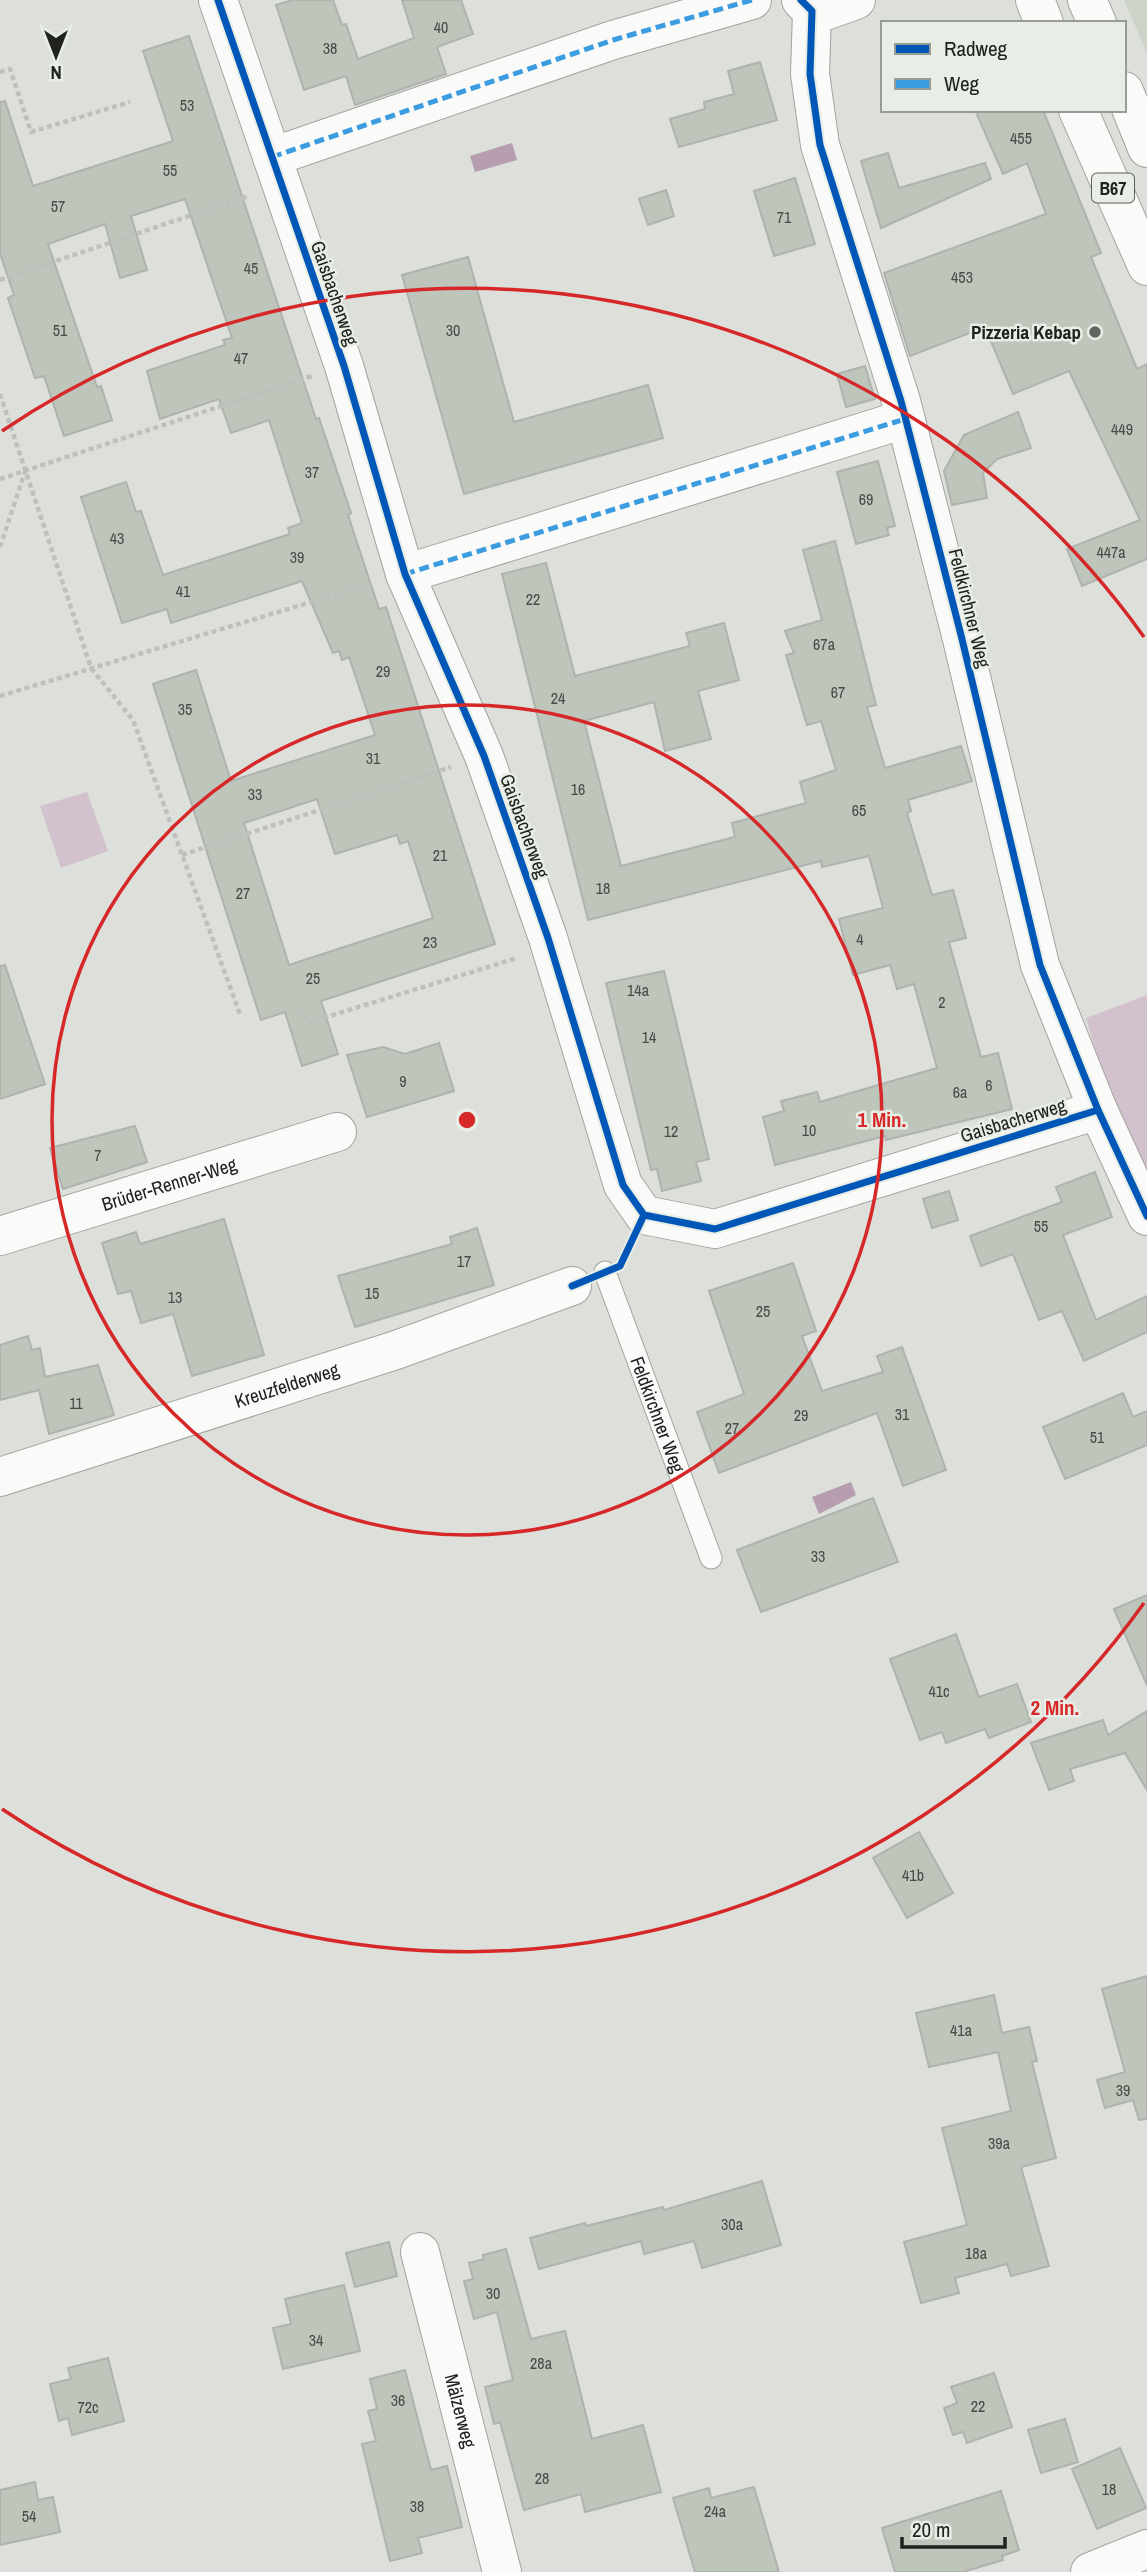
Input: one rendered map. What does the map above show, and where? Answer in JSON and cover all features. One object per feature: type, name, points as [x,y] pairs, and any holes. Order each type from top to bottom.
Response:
[{"type":"street","name":"Gaisbacherweg","points":[[218,0],[344,366],[405,574],[484,756],[551,947],[623,1185],[643,1215],[715,1229],[1098,1110]]},
{"type":"street","points":[[276,171],[613,40],[752,0]]},
{"type":"street","name":"Feldkirchner Weg","points":[[856,0],[825,11],[806,5],[810,74],[820,145],[905,419],[961,635],[1040,965],[1098,1110],[1147,1216]]},
{"type":"street","points":[[1035,0],[1043,21]]},
{"type":"street","points":[[1087,0],[1096,21]]},
{"type":"street","name":"B67","points":[[1126,96],[1147,148]]},
{"type":"street","name":"B67","points":[[1079,112],[1147,266]]},
{"type":"street","points":[[405,574],[905,419]]},
{"type":"street","name":"Brüder-Renner-Weg","points":[[0,1236],[337,1132]]},
{"type":"street","name":"Kreuzfelderweg","points":[[0,1477],[396,1350],[589,1279]]},
{"type":"street","name":"Mälzerweg","points":[[420,2252],[502,2572]]},
{"type":"street","points":[[1090,2572],[1147,2549]]},
{"type":"lane","name":"Feldkirchner Weg","points":[[589,1279],[711,1558]]},
{"type":"path","points":[[0,72],[10,69],[31,132],[130,102]]},
{"type":"path","points":[[0,280],[276,171]]},
{"type":"path","points":[[0,479],[344,366]]},
{"type":"path","points":[[0,394],[91,668],[133,720],[241,1017]]},
{"type":"path","points":[[0,547],[25,471]]},
{"type":"path","points":[[0,696],[405,574]]},
{"type":"path","points":[[182,855],[484,756]]},
{"type":"path","points":[[301,1007],[307,1023],[551,947]]},
{"type":"shaded area","points":[[1124,0],[1147,0],[1147,53]]},
{"type":"shaded area","points":[[512,143],[517,160],[475,172],[470,156]]},
{"type":"shaded area","points":[[87,792],[108,851],[61,868],[40,806]]},
{"type":"shaded area","points":[[1147,995],[1147,1171],[1104,1079],[1086,1018]]},
{"type":"shaded area","points":[[851,1482],[856,1495],[819,1514],[812,1497]]},
{"type":"building","points":[[293,0],[333,0],[342,25],[346,24],[358,59],[414,38],[402,0],[461,0],[473,34],[437,47],[446,74],[355,105],[346,76],[304,90],[276,5]]},
{"type":"building","points":[[189,36],[316,419],[319,418],[351,513],[348,515],[379,609],[386,607],[495,944],[321,1001],[338,1054],[302,1066],[285,1012],[261,1020],[153,684],[196,670],[231,781],[375,735],[349,657],[342,660],[339,651],[333,653],[302,581],[171,623],[167,609],[122,623],[81,497],[126,482],[136,512],[141,511],[163,575],[290,534],[288,528],[302,523],[269,420],[231,433],[219,399],[160,419],[147,371],[225,345],[223,340],[232,338],[185,199],[131,216],[147,270],[120,278],[105,224],[48,244],[97,387],[101,386],[112,420],[64,436],[44,376],[35,378],[8,298],[14,295],[0,253],[0,102],[5,101],[33,186],[173,141],[143,51]],"holes":[[[317,799],[335,854],[397,835],[400,844],[408,841],[433,918],[289,965],[244,823]]]},
{"type":"building","points":[[760,62],[777,120],[679,147],[670,119],[705,109],[704,102],[734,94],[728,71]]},
{"type":"building","points":[[976,112],[1044,112],[1101,253],[1091,257],[1137,369],[1147,364],[1147,559],[1082,586],[1067,549],[1140,520],[1069,371],[1013,394],[985,327],[910,356],[884,273],[1046,214],[1027,163],[1003,174]]},
{"type":"building","points":[[888,153],[899,188],[985,163],[991,179],[881,228],[861,161]]},
{"type":"building","points":[[795,178],[815,244],[774,256],[754,191]]},
{"type":"building","points":[[666,190],[674,216],[648,225],[639,199]]},
{"type":"building","points":[[468,257],[514,422],[648,385],[663,438],[464,494],[402,275]]},
{"type":"building","points":[[865,366],[875,399],[846,407],[837,374]]},
{"type":"building","points":[[1018,412],[1031,448],[997,459],[983,473],[987,498],[952,505],[944,471],[964,435]]},
{"type":"building","points":[[878,461],[895,526],[887,528],[889,535],[856,544],[837,472]]},
{"type":"building","points":[[835,541],[876,705],[867,707],[885,768],[961,746],[972,781],[908,800],[911,811],[907,813],[932,895],[953,890],[966,938],[949,942],[981,1057],[998,1053],[1012,1109],[886,1140],[885,1136],[775,1165],[763,1117],[784,1111],[781,1101],[817,1092],[820,1102],[937,1068],[914,984],[897,989],[890,965],[853,975],[839,919],[883,908],[869,856],[822,867],[821,861],[588,920],[502,574],[546,563],[575,676],[690,646],[686,633],[724,623],[739,680],[698,691],[711,739],[665,751],[654,702],[584,721],[621,866],[735,837],[732,823],[806,803],[800,782],[836,770],[821,721],[807,725],[786,655],[794,653],[785,631],[822,620],[803,550]]},
{"type":"building","points":[[5,965],[45,1084],[0,1099],[0,966]]},
{"type":"building","points":[[664,971],[709,1159],[696,1162],[701,1181],[662,1191],[657,1169],[651,1170],[606,983]]},
{"type":"building","points":[[439,1043],[454,1091],[367,1117],[347,1055],[383,1047],[405,1054]]},
{"type":"building","points":[[135,1126],[147,1162],[63,1189],[50,1148]]},
{"type":"building","points":[[1095,1172],[1112,1217],[1063,1235],[1096,1320],[1147,1296],[1147,1332],[1084,1361],[1062,1311],[1039,1320],[1013,1254],[981,1266],[970,1236],[1062,1202],[1056,1187]]},
{"type":"building","points":[[949,1191],[958,1220],[932,1228],[923,1199]]},
{"type":"building","points":[[224,1219],[264,1355],[192,1376],[173,1314],[141,1323],[131,1291],[118,1294],[102,1243],[136,1232],[140,1244]]},
{"type":"building","points":[[477,1228],[494,1285],[355,1327],[338,1276],[452,1244],[450,1237]]},
{"type":"building","points":[[793,1263],[816,1331],[802,1336],[822,1391],[883,1372],[877,1356],[902,1347],[946,1470],[903,1486],[877,1413],[719,1473],[697,1412],[744,1394],[709,1291]]},
{"type":"building","points":[[28,1336],[32,1350],[40,1348],[45,1377],[98,1365],[114,1415],[49,1434],[39,1390],[0,1400],[0,1345]]},
{"type":"building","points":[[1123,1393],[1133,1417],[1147,1411],[1147,1445],[1065,1479],[1043,1427]]},
{"type":"building","points":[[873,1498],[898,1562],[761,1612],[737,1550]]},
{"type":"building","points":[[1147,1595],[1147,1685],[1114,1609]]},
{"type":"building","points":[[956,1634],[979,1697],[1017,1684],[1031,1722],[989,1738],[985,1729],[946,1743],[942,1732],[920,1740],[890,1659]]},
{"type":"building","points":[[1147,1711],[1147,1790],[1125,1753],[1070,1769],[1074,1781],[1049,1790],[1031,1743],[1103,1720],[1108,1735]]},
{"type":"building","points":[[919,1832],[953,1893],[907,1918],[873,1858]]},
{"type":"building","points":[[1147,1976],[1147,2119],[1139,2120],[1133,2100],[1105,2108],[1097,2080],[1125,2072],[1102,1989]]},
{"type":"building","points":[[994,1995],[1002,2033],[1029,2027],[1037,2061],[1032,2062],[1056,2158],[1021,2167],[1049,2266],[1011,2276],[1007,2264],[955,2278],[959,2293],[921,2303],[904,2242],[967,2225],[942,2128],[1011,2111],[998,2052],[929,2067],[916,2013]]},
{"type":"building","points":[[762,2181],[781,2245],[702,2268],[694,2241],[644,2254],[641,2241],[539,2269],[530,2238],[585,2223],[586,2226],[663,2207],[664,2210]]},
{"type":"building","points":[[389,2242],[397,2276],[355,2287],[346,2253]]},
{"type":"building","points":[[506,2249],[531,2339],[565,2331],[592,2439],[643,2425],[661,2492],[585,2512],[581,2494],[524,2510],[500,2422],[494,2424],[485,2387],[513,2380],[497,2312],[474,2319],[464,2281],[473,2279],[469,2263],[484,2259],[483,2255]]},
{"type":"building","points":[[344,2285],[360,2351],[283,2369],[273,2328],[291,2324],[285,2299]]},
{"type":"building","points":[[108,2358],[124,2421],[72,2435],[68,2418],[59,2421],[50,2384],[71,2379],[68,2368]]},
{"type":"building","points":[[405,2370],[431,2470],[447,2466],[462,2527],[418,2538],[422,2553],[390,2561],[362,2444],[376,2441],[368,2411],[377,2409],[370,2379]]},
{"type":"building","points":[[994,2373],[1012,2427],[967,2443],[963,2432],[953,2435],[944,2408],[957,2403],[951,2387]]},
{"type":"building","points":[[1065,2419],[1078,2462],[1041,2473],[1028,2430]]},
{"type":"building","points":[[1120,2448],[1146,2508],[1097,2529],[1072,2469]]},
{"type":"building","points":[[35,2482],[38,2500],[53,2497],[60,2532],[0,2545],[0,2490]]},
{"type":"building","points":[[754,2487],[779,2572],[695,2572],[673,2498],[709,2488],[711,2498]]},
{"type":"building","points":[[1001,2491],[1019,2550],[1002,2556],[1003,2560],[963,2572],[895,2572],[882,2528]]},
{"type":"marked path","points":[[272,157],[613,40],[752,0]]},
{"type":"marked path","points":[[405,574],[905,419]]},
{"type":"cycle path","points":[[218,0],[344,366],[405,574],[484,756],[548,938],[623,1185],[644,1215],[715,1229],[1098,1110]]},
{"type":"cycle path","points":[[801,0],[812,11],[810,74],[820,145],[901,401],[961,635],[1040,965],[1098,1110],[1147,1216]]},
{"type":"cycle path","points":[[572,1286],[620,1266],[644,1215]]},
{"type":"place","name":"Pizzeria Kebap","points":[[1095,332]]}]
